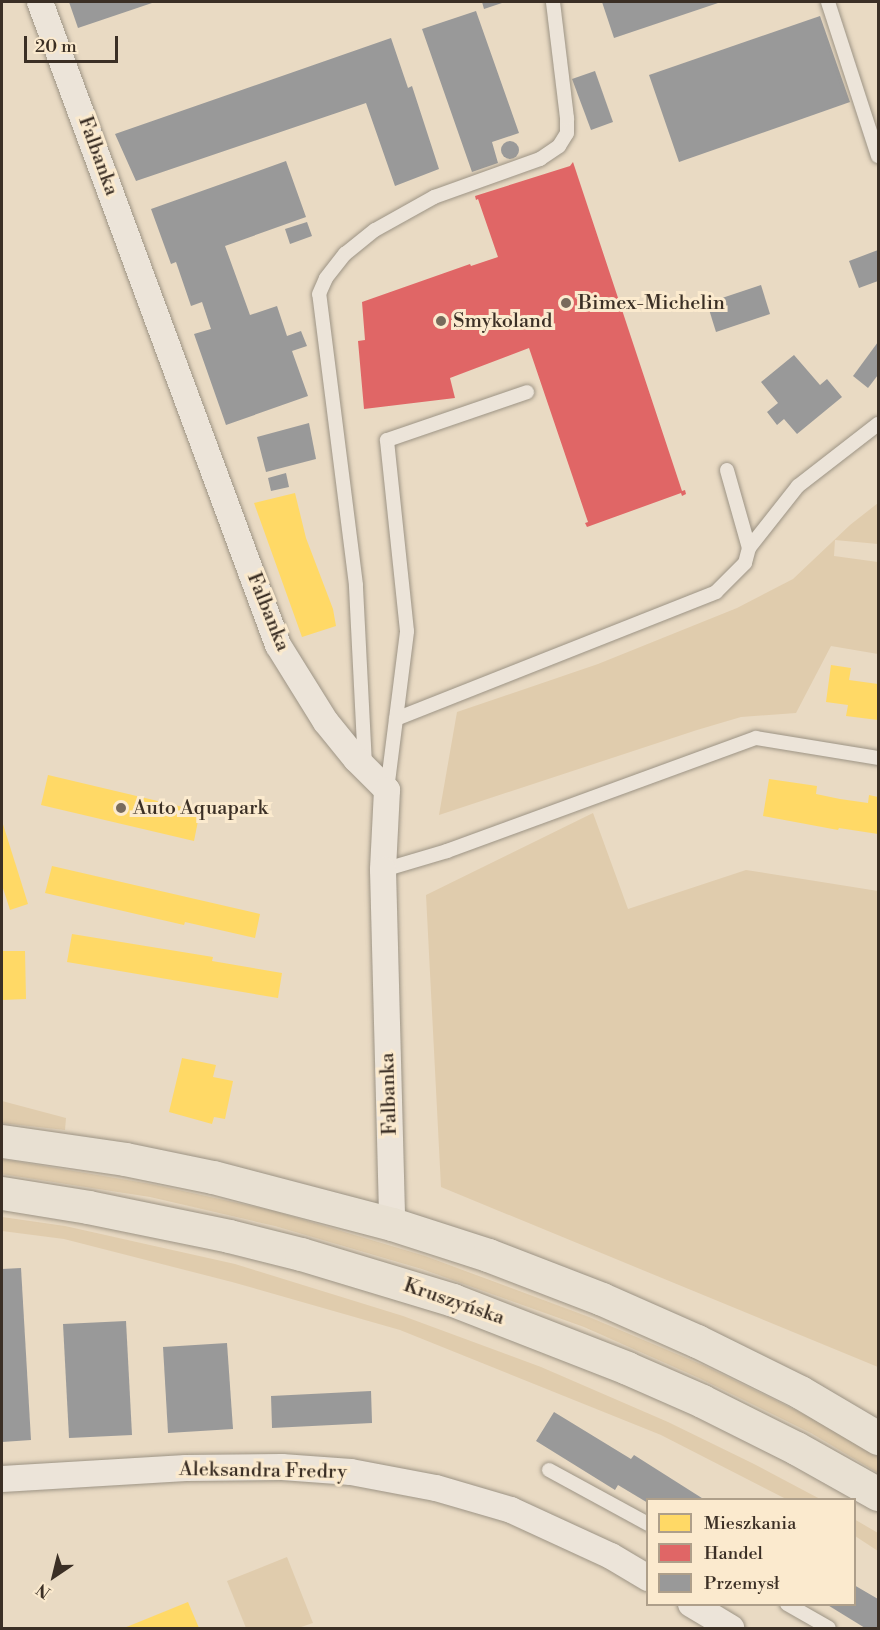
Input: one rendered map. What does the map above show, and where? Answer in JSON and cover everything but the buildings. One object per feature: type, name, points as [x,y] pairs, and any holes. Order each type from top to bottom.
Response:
[{"type":"main road","points":[[2,1140],[125,1159],[213,1177],[392,1224],[488,1255],[634,1313],[744,1364],[879,1438]]},
{"type":"main road","name":"Kruszyńska","points":[[2,1193],[88,1207],[229,1236],[302,1254],[453,1300],[627,1368],[702,1401],[796,1448],[879,1494]]},
{"type":"street","name":"Falbanka","points":[[40,2],[278,645],[326,722],[387,790],[383,870],[392,1224]]},
{"type":"street","name":"Aleksandra Fredry","points":[[2,1479],[186,1468],[282,1467],[351,1472],[436,1488],[511,1510],[611,1556],[646,1577]]},
{"type":"street","points":[[693,1606],[730,1629]]},
{"type":"lane","points":[[365,767],[356,585],[319,294],[327,278],[345,254],[375,230],[434,197],[540,159],[559,146],[567,133],[567,118],[552,2]]},
{"type":"lane","points":[[828,2],[876,137],[879,156]]},
{"type":"lane","points":[[387,790],[407,631],[387,440],[527,392]]},
{"type":"lane","points":[[396,719],[716,592],[745,563],[749,548],[798,486],[879,424]]},
{"type":"lane","points":[[727,470],[749,548]]},
{"type":"lane","points":[[383,870],[447,851],[756,738],[879,758]]},
{"type":"lane","points":[[549,1470],[646,1523]]},
{"type":"lane","points":[[789,1606],[829,1629]]},
{"type":"shaded area","points":[[878,503],[878,544],[835,540],[834,556],[878,562],[878,654],[831,646],[796,713],[741,717],[439,815],[457,712],[598,664],[737,608],[793,579],[850,525]]},
{"type":"shaded area","points":[[593,813],[628,909],[746,870],[878,891],[878,1367],[441,1187],[426,895]]},
{"type":"shaded area","points":[[2,1101],[66,1118],[65,1130],[2,1123]]},
{"type":"shaded area","points":[[2,1159],[151,1184],[274,1211],[425,1256],[589,1317],[705,1366],[818,1421],[878,1457],[878,1473],[811,1433],[699,1378],[584,1327],[422,1269],[275,1226],[150,1197],[2,1174]]},
{"type":"shaded area","points":[[2,1217],[65,1226],[235,1264],[403,1316],[541,1367],[668,1422],[818,1498],[784,1498],[661,1435],[400,1330],[232,1282],[64,1239],[2,1231]]},
{"type":"shaded area","points":[[856,1520],[878,1533],[878,1551],[856,1537]]},
{"type":"shaded area","points":[[287,1557],[313,1623],[298,1628],[246,1628],[227,1581]]},
{"type":"place","name":"Bimex-Michelin","points":[[566,303]]},
{"type":"place","name":"Smykoland","points":[[441,321]]},
{"type":"place","name":"Auto Aquapark","points":[[121,808]]}]
